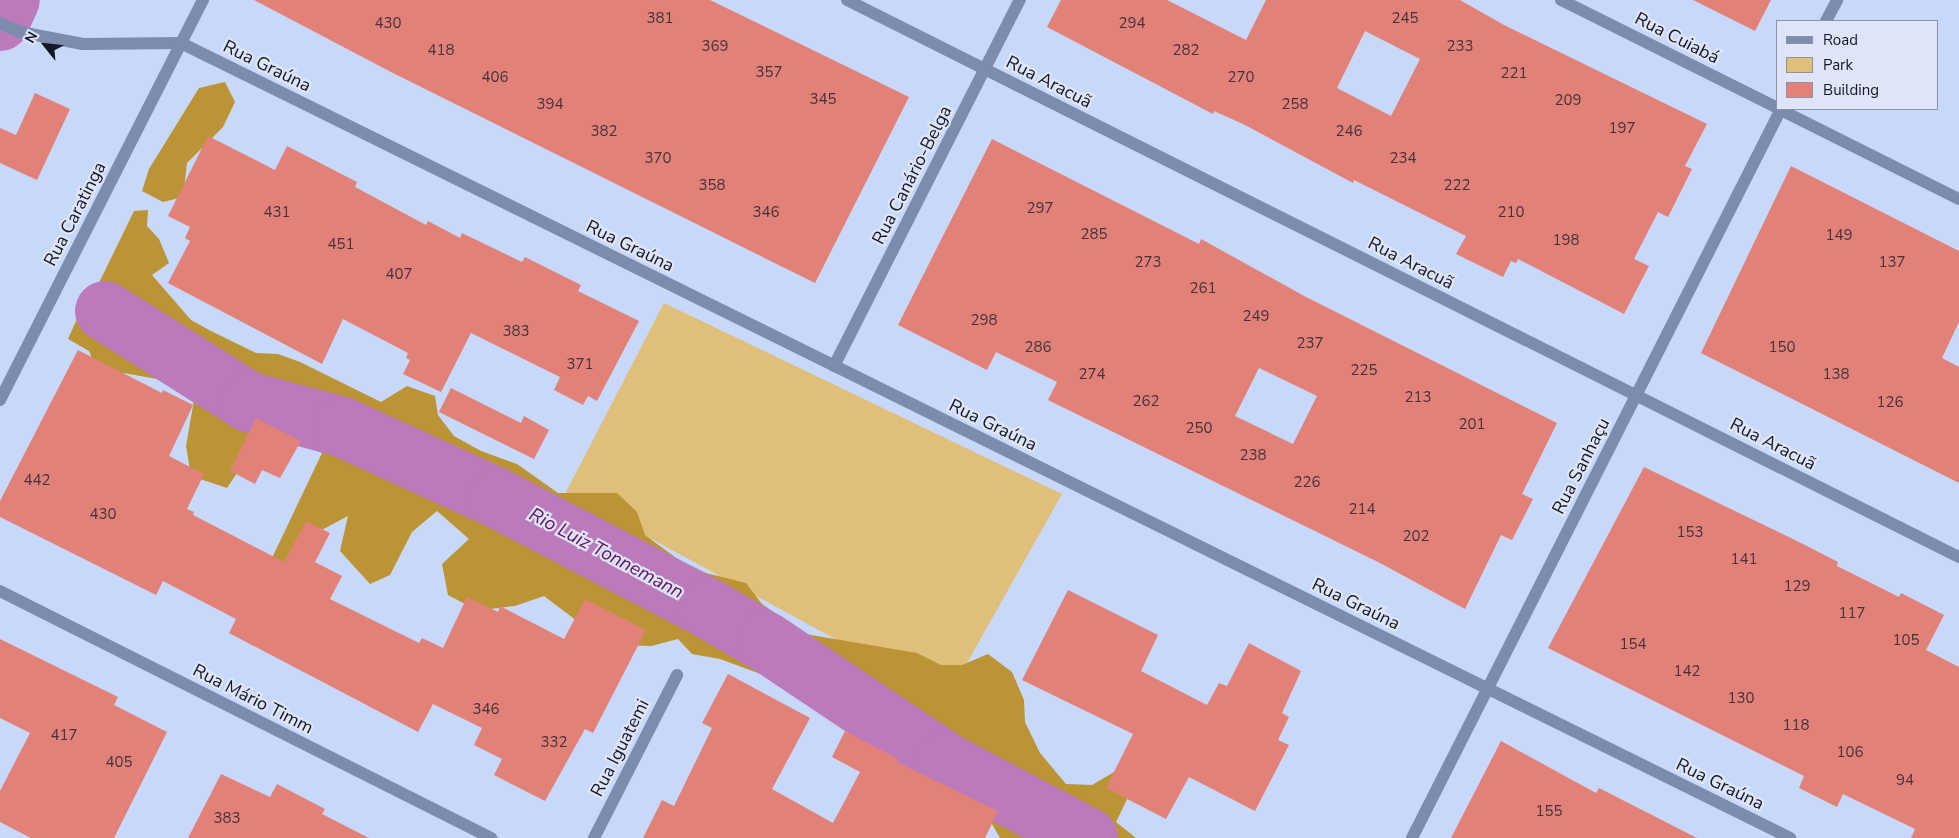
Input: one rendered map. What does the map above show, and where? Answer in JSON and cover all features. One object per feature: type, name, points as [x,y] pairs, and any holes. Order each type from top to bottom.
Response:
[{"type":"street","name":"Rua Caratinga","points":[[0,400],[203,0]]},
{"type":"street","name":"Rua Aracuã","points":[[847,0],[1959,557]]},
{"type":"street","name":"Rua Canário-Belga","points":[[834,366],[1020,0]]},
{"type":"street","name":"Rua Cuiabá","points":[[1562,0],[1776,107]]},
{"type":"street","points":[[1826,20],[1836,0]]},
{"type":"street","points":[[0,23],[20,32],[83,44],[181,43]]},
{"type":"street","name":"Rua Graúna","points":[[181,43],[1790,838]]},
{"type":"street","name":"Rua Sanhaçu","points":[[1412,838],[1779,110]]},
{"type":"street","name":"Rua Cuiabá","points":[[1782,110],[1959,199]]},
{"type":"street","name":"Rua Mário Timm","points":[[0,590],[491,838]]},
{"type":"street","name":"Rua Iguatemi","points":[[594,838],[677,675]]},
{"type":"green space","points":[[664,303],[1062,494],[967,663],[962,666],[943,698],[566,492]]},
{"type":"shaded area","points":[[225,82],[235,102],[223,127],[187,163],[183,197],[163,202],[142,191],[149,169],[199,88]]},
{"type":"shaded area","points":[[148,210],[147,226],[159,239],[169,263],[152,275],[191,320],[211,331],[256,353],[278,354],[300,362],[381,402],[407,386],[435,396],[438,415],[454,436],[481,451],[517,464],[558,493],[617,493],[637,512],[645,535],[679,560],[706,573],[746,583],[762,604],[805,634],[917,653],[941,665],[962,665],[988,654],[1012,672],[1024,700],[1025,722],[1040,753],[1066,784],[1092,785],[1126,765],[1135,783],[1116,822],[1136,838],[1104,838],[1021,792],[912,743],[957,774],[1073,838],[1000,838],[988,817],[851,737],[840,711],[801,689],[720,659],[692,654],[678,639],[651,646],[620,645],[577,621],[544,596],[515,606],[482,610],[463,603],[448,595],[442,564],[469,539],[437,511],[412,532],[390,575],[370,584],[340,551],[348,516],[316,533],[299,581],[272,558],[322,453],[290,439],[251,452],[227,488],[191,476],[186,446],[194,400],[168,381],[96,368],[89,351],[68,339],[81,310],[198,369],[244,406],[278,414],[206,362],[154,332],[95,291],[134,211]],"holes":[[[322,421],[346,422],[400,444],[532,506],[747,621],[800,668],[617,567],[548,535],[443,476],[378,450]]]},
{"type":"building","points":[[254,0],[710,0],[909,97],[815,283],[391,72]]},
{"type":"building","points":[[1061,0],[1167,0],[1246,40],[1266,0],[1460,0],[1504,25],[1707,124],[1685,166],[1692,169],[1668,217],[1658,212],[1634,259],[1649,266],[1624,314],[1518,259],[1516,263],[1511,261],[1503,277],[1456,254],[1466,236],[1354,180],[1353,183],[1245,125],[1214,111],[1213,114],[1047,27]],"holes":[[[1365,31],[1420,59],[1391,116],[1337,88]]]},
{"type":"building","points":[[1693,0],[1771,0],[1755,31]]},
{"type":"building","points":[[35,93],[70,109],[37,180],[0,163],[0,128],[16,135]]},
{"type":"building","points":[[208,136],[275,170],[287,146],[357,182],[355,187],[426,225],[428,221],[460,238],[462,233],[522,262],[525,257],[581,285],[578,291],[639,321],[597,401],[588,396],[583,405],[554,390],[560,377],[471,333],[441,392],[403,374],[410,360],[406,358],[408,353],[343,319],[322,364],[168,283],[190,241],[185,238],[190,227],[168,216]]},
{"type":"building","points":[[992,139],[1199,244],[1201,239],[1306,297],[1557,423],[1522,494],[1533,499],[1512,540],[1501,535],[1465,609],[1380,563],[1048,400],[1057,382],[996,352],[987,370],[898,325]],"holes":[[[1259,368],[1317,396],[1293,444],[1235,416]]]},
{"type":"building","points":[[1791,166],[1959,251],[1959,322],[1942,358],[1959,367],[1959,483],[1701,353]]},
{"type":"building","points":[[78,350],[162,393],[163,390],[193,405],[169,456],[204,474],[187,509],[194,512],[193,515],[284,562],[306,521],[330,533],[315,562],[342,576],[330,599],[419,643],[422,638],[443,648],[467,597],[498,612],[500,606],[564,639],[585,599],[646,630],[593,733],[585,729],[545,801],[494,775],[502,759],[474,745],[482,728],[433,704],[418,732],[229,633],[236,619],[163,581],[156,595],[0,517],[0,501]]},
{"type":"building","points":[[451,388],[521,423],[524,416],[549,430],[534,459],[439,412]]},
{"type":"building","points":[[256,418],[301,441],[280,478],[262,470],[255,484],[230,471]]},
{"type":"building","points":[[1644,467],[1801,543],[1838,562],[1837,566],[1899,597],[1901,593],[1944,615],[1926,650],[1959,667],[1959,838],[1911,838],[1915,829],[1843,794],[1837,807],[1799,788],[1804,776],[1548,648]]},
{"type":"building","points":[[1068,590],[1158,635],[1141,671],[1207,705],[1219,683],[1227,686],[1249,643],[1301,671],[1282,713],[1289,717],[1278,740],[1289,745],[1255,811],[1189,777],[1166,819],[1106,788],[1133,734],[1022,680]]},
{"type":"building","points":[[0,639],[118,697],[114,705],[167,732],[114,838],[31,838],[0,822],[0,791],[30,733],[0,718]]},
{"type":"building","points":[[728,674],[810,718],[772,789],[833,823],[860,772],[832,757],[845,731],[898,759],[897,762],[998,811],[985,838],[643,838],[662,800],[674,806],[712,728],[702,723]]},
{"type":"building","points":[[1501,741],[1596,793],[1599,788],[1697,838],[1451,838]]},
{"type":"building","points":[[221,774],[270,797],[277,784],[325,809],[322,814],[369,838],[188,838]]},
{"type":"waterway","points":[[0,21],[10,0]]},
{"type":"waterway","name":"Rio Luiz Tonnemann","points":[[105,311],[249,402],[342,427],[497,498],[709,609],[766,642],[945,762],[1088,838]]}]
